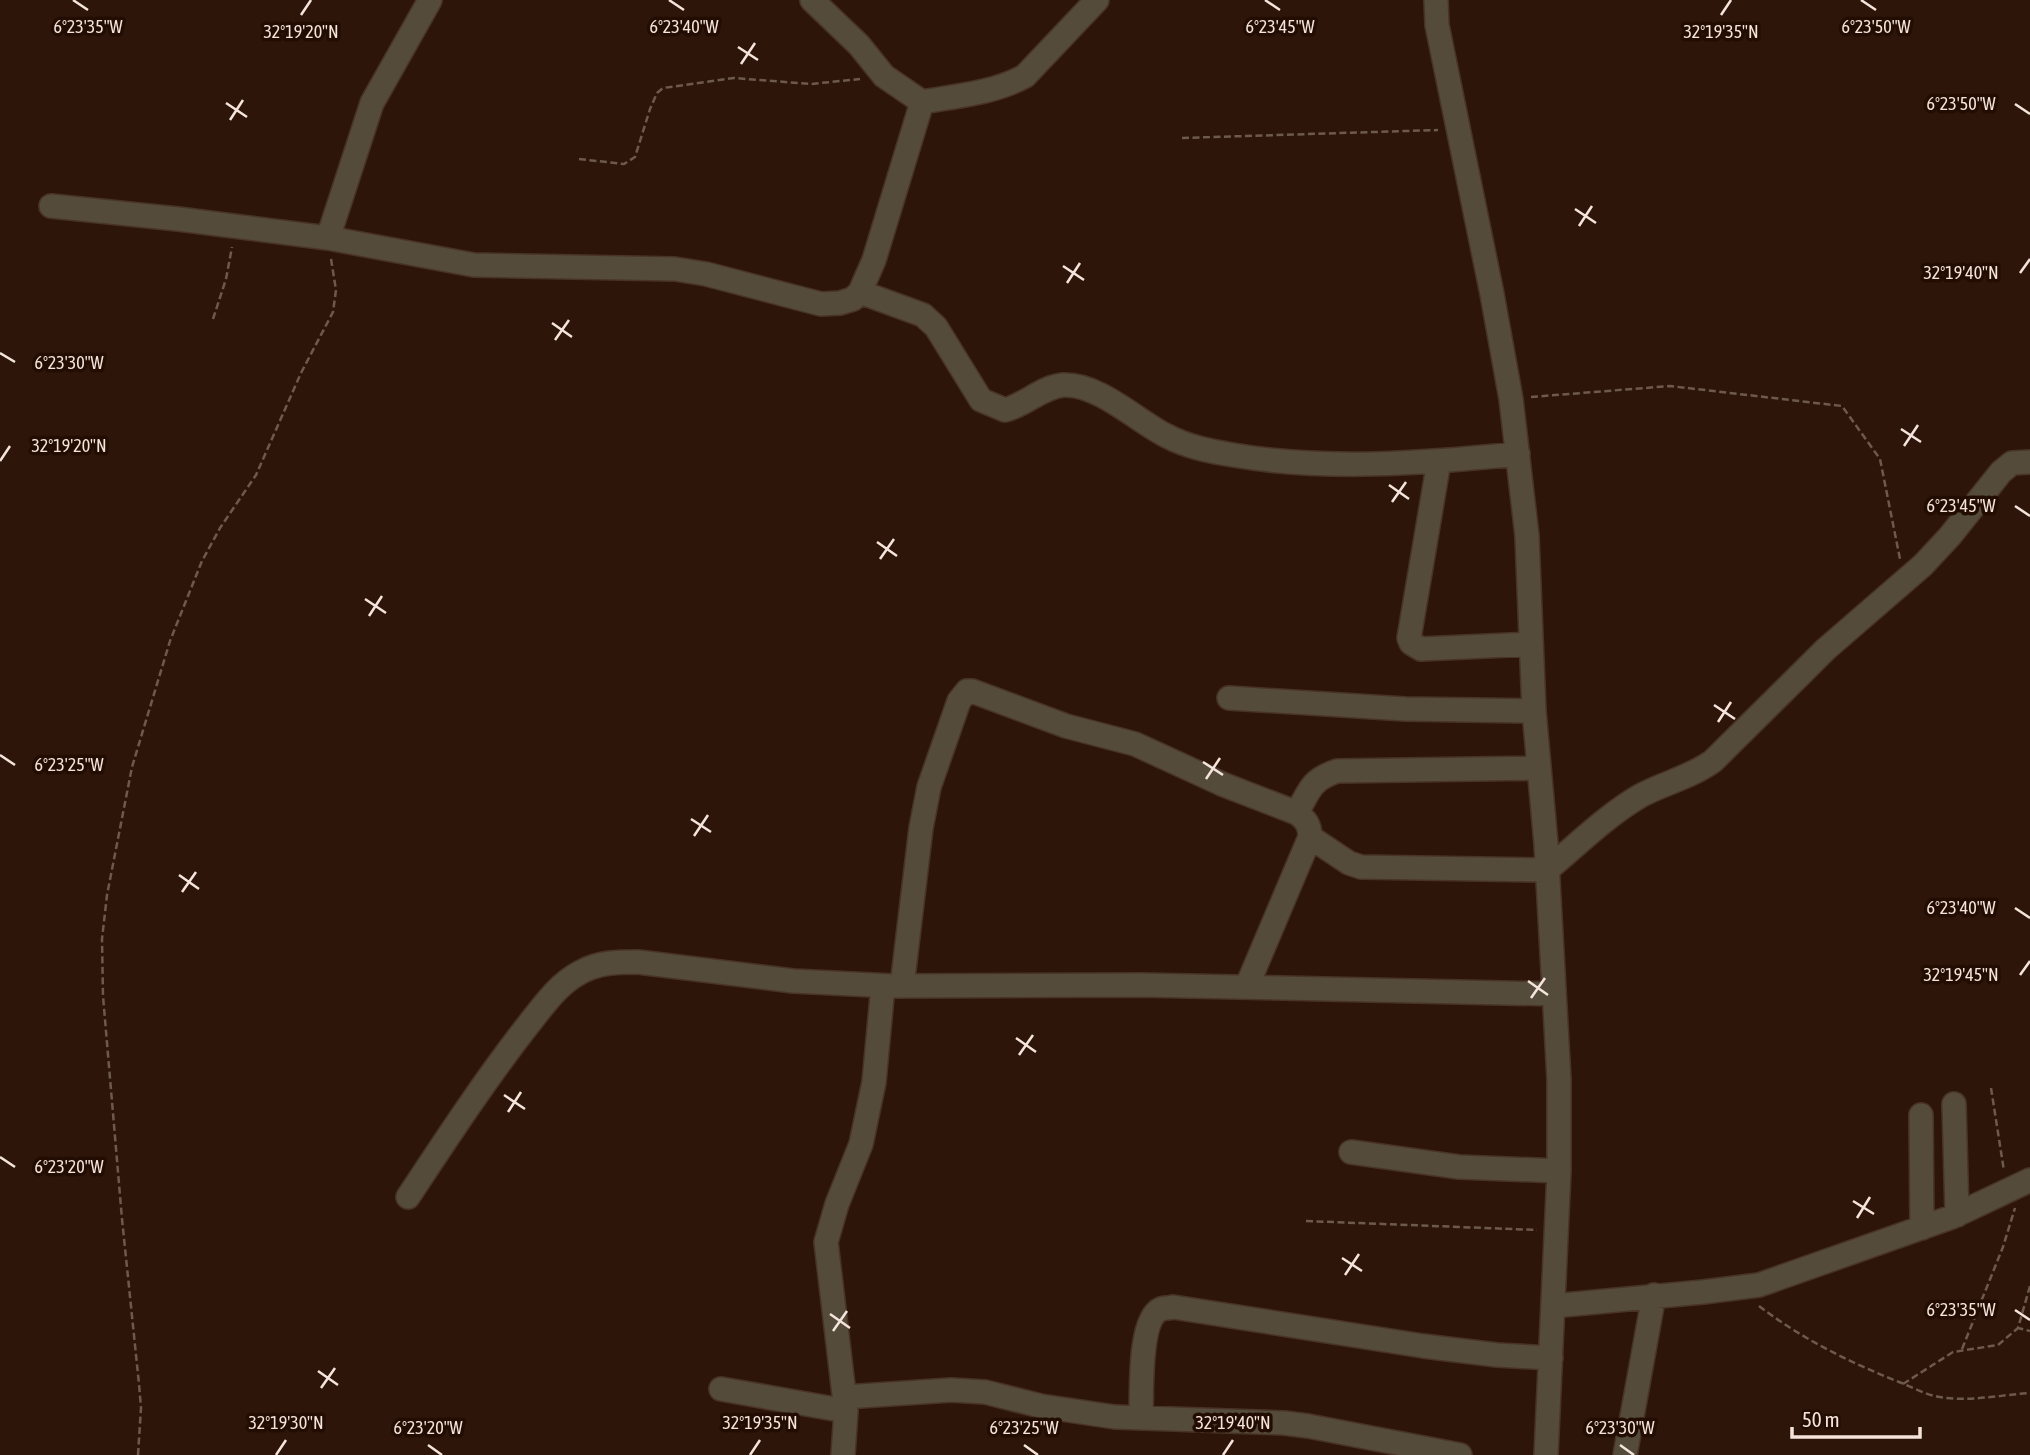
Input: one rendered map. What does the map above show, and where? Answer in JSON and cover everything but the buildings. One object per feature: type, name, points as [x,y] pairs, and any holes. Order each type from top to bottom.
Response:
[{"type":"street","points":[[328,238],[372,103],[430,0]]},
{"type":"street","points":[[812,0],[859,45],[884,76],[922,102],[992,89],[1024,76],[1097,0]]},
{"type":"street","points":[[1436,0],[1437,24],[1511,399],[1527,536],[1534,711],[1547,870],[1559,1080],[1559,1171],[1546,1455]]},
{"type":"street","points":[[51,205],[328,238],[474,265],[675,269],[706,274],[821,304],[840,303],[852,299],[860,292],[874,260],[922,102]]},
{"type":"street","points":[[860,292],[923,315],[936,327],[981,400],[1005,410],[1050,388],[1063,385],[1081,387],[1103,397],[1167,436],[1193,448],[1237,456],[1320,464],[1438,461],[1518,454]]},
{"type":"street","points":[[1438,461],[1409,638],[1411,643],[1421,649],[1531,644]]},
{"type":"street","points":[[1310,837],[1349,863],[1361,867],[1547,870],[1618,810],[1661,786],[1700,771],[1713,761],[1826,649],[1903,582],[1950,536],[2001,472],[2012,463],[2030,462]]},
{"type":"street","points":[[844,1455],[845,1404],[826,1242],[834,1213],[861,1144],[929,787],[959,701],[967,691],[1066,726],[1135,744],[1222,784],[1297,813],[1306,820],[1310,837],[1247,986]]},
{"type":"street","points":[[1229,698],[1405,709],[1534,711]]},
{"type":"street","points":[[1297,813],[1310,788],[1320,777],[1337,771],[1539,768]]},
{"type":"street","points":[[408,1196],[499,1061],[560,987],[589,968],[617,962],[638,962],[780,980],[893,986],[1247,986],[1553,994]]},
{"type":"street","points":[[1954,1104],[1957,1215]]},
{"type":"street","points":[[1921,1115],[1922,1228]]},
{"type":"street","points":[[1351,1152],[1459,1167],[1559,1171]]},
{"type":"street","points":[[1553,1306],[1738,1289],[1759,1284],[1957,1215],[2019,1185]]},
{"type":"street","points":[[1625,1455],[1654,1296]]},
{"type":"street","points":[[1141,1418],[1144,1349],[1148,1328],[1162,1308],[1173,1307],[1436,1348],[1551,1358]]},
{"type":"street","points":[[721,1390],[845,1404],[923,1391],[974,1391],[1115,1417],[1284,1423],[1460,1455]]},
{"type":"path","points":[[579,159],[624,164],[635,158],[653,99],[663,88],[734,78],[811,84],[884,76]]},
{"type":"path","points":[[1182,138],[1459,130]]},
{"type":"path","points":[[213,319],[226,279],[235,227]]},
{"type":"path","points":[[138,1455],[141,1408],[103,996],[102,939],[107,895],[132,767],[178,621],[202,561],[220,528],[256,475],[301,373],[333,312],[336,290],[328,238]]},
{"type":"path","points":[[1511,399],[1670,386],[1843,406],[1880,459],[1903,582]]},
{"type":"path","points":[[1962,1349],[2003,1247],[2019,1185],[1991,1088]]},
{"type":"path","points":[[1306,1221],[1556,1230]]},
{"type":"path","points":[[1903,1384],[1948,1354],[1962,1349],[1998,1345],[2018,1328],[2030,1286]]},
{"type":"path","points":[[1738,1289],[1787,1327],[1816,1345],[1937,1397],[1959,1399],[2030,1393]]},
{"type":"path","points":[[2018,1328],[2030,1331]]}]
